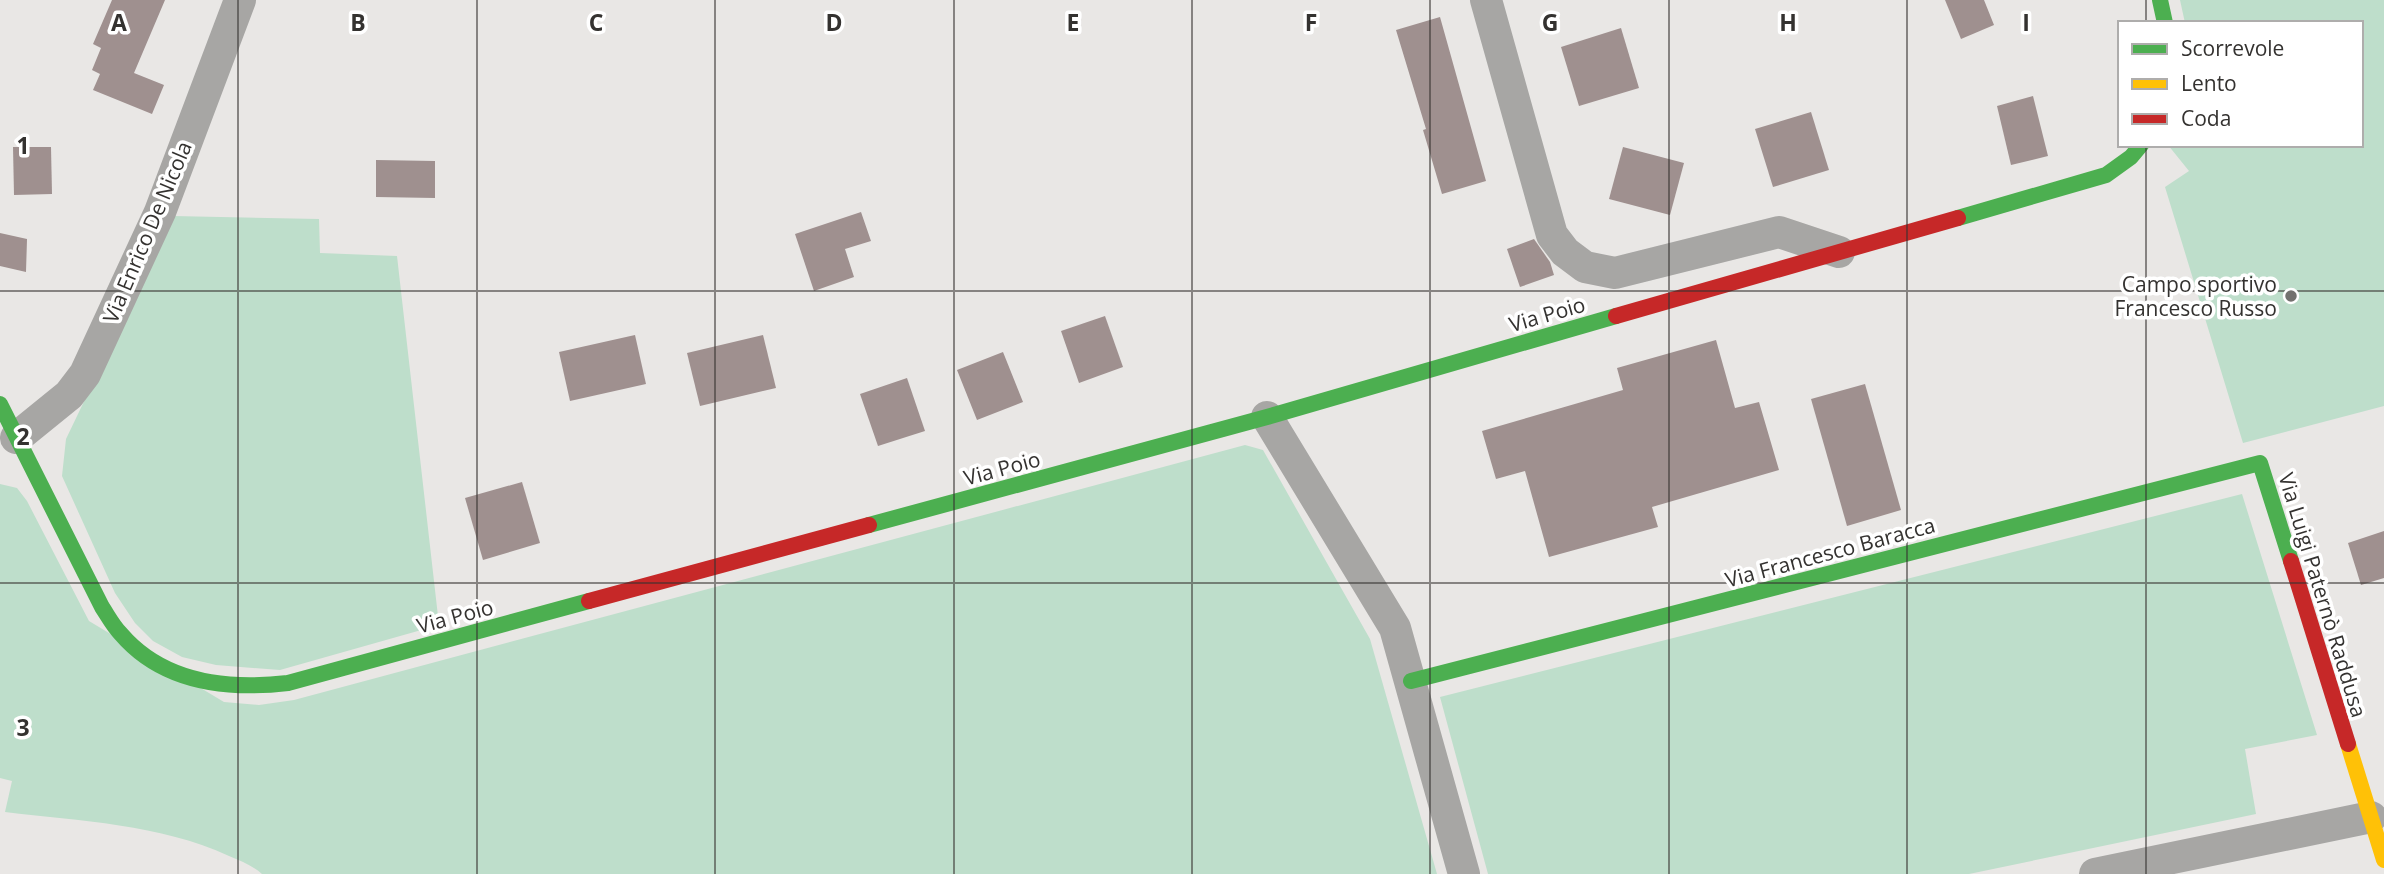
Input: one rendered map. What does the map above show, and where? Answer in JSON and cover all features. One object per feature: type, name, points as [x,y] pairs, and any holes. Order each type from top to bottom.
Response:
[{"type":"street","name":"Via Enrico De Nicola","points":[[16,438],[69,395],[85,374],[160,212],[240,0]]},
{"type":"street","points":[[1486,0],[1552,235],[1564,252],[1585,267],[1615,273],[1779,232],[1839,251]]},
{"type":"street","points":[[2160,0],[2165,21]]},
{"type":"street","name":"Via Poio","points":[[0,404],[102,607],[122,636],[142,655],[169,672],[229,687],[262,687],[288,683],[1267,417],[2106,174],[2131,157],[2139,147]]},
{"type":"street","points":[[1267,417],[1395,628],[1464,874]]},
{"type":"street","name":"Via Francesco Baracca","points":[[1411,681],[2260,463]]},
{"type":"street","name":"Via Luigi Paternò Raddusa","points":[[2260,463],[2384,860]]},
{"type":"street","points":[[2095,874],[2147,869],[2371,817]]},
{"type":"green space","name":"Campo sportivo Francesco Russo","points":[[2180,0],[2384,0],[2384,406],[2243,443],[2165,187],[2189,171],[2170,147],[2363,147],[2363,21],[2185,21]]},
{"type":"green space","points":[[173,216],[319,219],[320,253],[397,256],[439,625],[280,670],[216,665],[182,657],[153,641],[135,623],[115,593],[62,476],[66,439]]},
{"type":"green space","points":[[1245,445],[1263,450],[1370,639],[1437,874],[262,874],[251,866],[203,845],[148,830],[5,812],[12,781],[0,778],[0,484],[17,488],[27,501],[89,621],[224,702],[259,705],[294,700]]},
{"type":"green space","points":[[2242,494],[2317,735],[2245,749],[2256,814],[1969,874],[1488,874],[1440,697]]},
{"type":"building","points":[[112,0],[165,0],[134,73],[164,85],[152,114],[93,90],[100,74],[92,70],[101,48],[93,44]]},
{"type":"building","points":[[1945,0],[1984,0],[1994,25],[1961,39]]},
{"type":"building","points":[[1440,17],[1486,181],[1442,194],[1423,130],[1426,129],[1396,30]]},
{"type":"building","points":[[1621,28],[1639,88],[1579,106],[1561,47]]},
{"type":"building","points":[[2033,96],[2048,156],[2011,165],[1997,106]]},
{"type":"building","points":[[1811,112],[1829,170],[1773,187],[1755,129]]},
{"type":"building","points":[[13,147],[51,147],[52,194],[14,195]]},
{"type":"building","points":[[1623,147],[1684,163],[1670,215],[1609,199]]},
{"type":"building","points":[[376,160],[435,161],[435,198],[376,197]]},
{"type":"building","points":[[861,212],[871,241],[845,249],[854,277],[814,291],[795,234]]},
{"type":"building","points":[[0,233],[27,239],[26,272],[0,266]]},
{"type":"building","points":[[1534,239],[1550,262],[1554,275],[1520,287],[1507,249]]},
{"type":"building","points":[[1105,316],[1123,367],[1079,383],[1061,331]]},
{"type":"building","points":[[635,335],[646,384],[570,401],[559,352]]},
{"type":"building","points":[[763,335],[776,388],[700,406],[687,353]]},
{"type":"building","points":[[1716,340],[1735,408],[1759,402],[1779,470],[1652,507],[1658,527],[1549,557],[1525,471],[1496,479],[1482,431],[1623,390],[1617,368]]},
{"type":"building","points":[[1003,352],[1023,402],[977,420],[957,370]]},
{"type":"building","points":[[907,378],[925,431],[878,446],[860,394]]},
{"type":"building","points":[[1865,384],[1901,510],[1847,526],[1811,399]]},
{"type":"building","points":[[522,482],[540,543],[483,560],[465,498]]},
{"type":"building","points":[[2384,531],[2384,578],[2361,585],[2348,543]]},
{"type":"traffic: fast","points":[[2160,0],[2165,21]]},
{"type":"traffic: fast","points":[[1958,218],[2106,175],[2131,157],[2139,147]]},
{"type":"traffic: fast","points":[[869,525],[1267,417],[1616,316]]},
{"type":"traffic: fast","points":[[0,404],[111,621],[138,650],[176,673],[198,680],[242,685],[288,683],[589,601]]},
{"type":"traffic: fast","points":[[1411,681],[2260,463],[2291,561]]},
{"type":"traffic: slow","points":[[2348,744],[2384,860]]},
{"type":"traffic: jam","points":[[1616,316],[1958,218]]},
{"type":"traffic: jam","points":[[589,601],[869,525]]},
{"type":"traffic: jam","points":[[2291,561],[2348,744]]},
{"type":"place","name":"Campo sportivo Francesco Russo","points":[[2291,296]]}]
